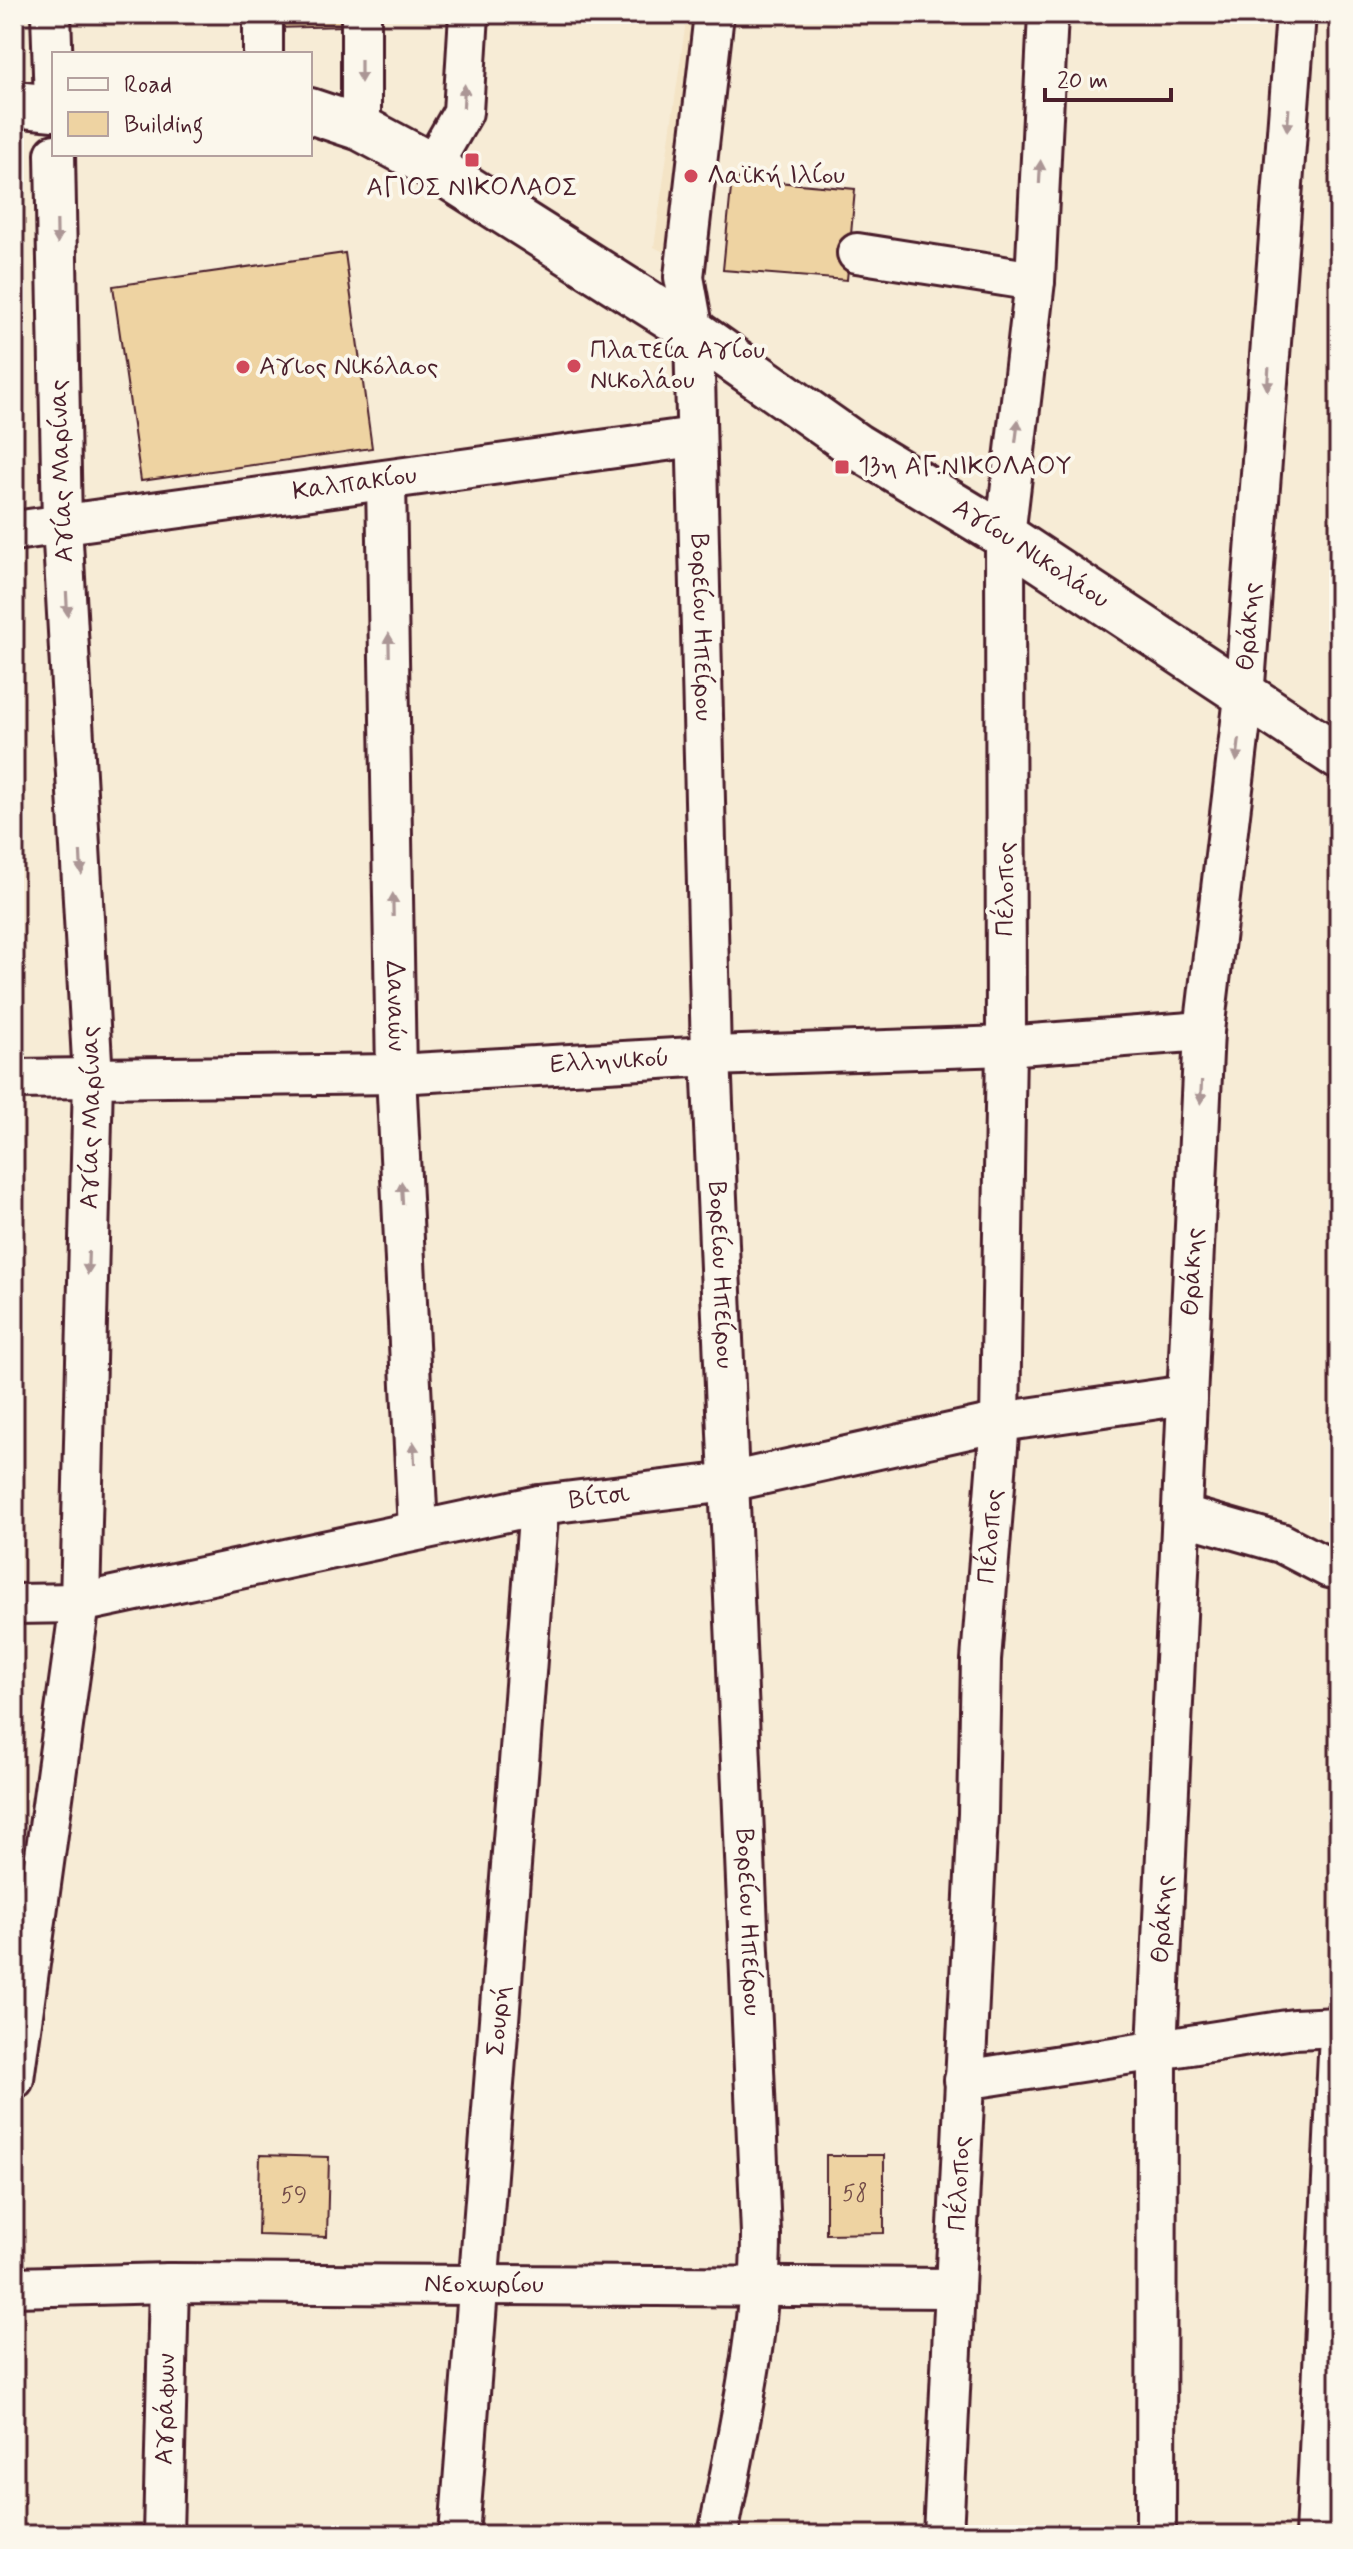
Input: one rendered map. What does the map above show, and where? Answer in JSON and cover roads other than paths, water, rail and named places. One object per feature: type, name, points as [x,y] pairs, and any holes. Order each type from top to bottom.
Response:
[{"type":"street","points":[[51,14],[52,52]]},
{"type":"street","points":[[263,14],[263,52]]},
{"type":"street","points":[[361,14],[361,128]]},
{"type":"street","points":[[432,166],[463,112],[469,14]]},
{"type":"street","name":"Βορείου Ηπείρου","points":[[714,14],[684,277],[694,332],[711,1056],[761,2286],[755,2345],[718,2535]]},
{"type":"street","name":"Πέλοπος","points":[[943,2535],[978,1814],[981,1660],[1000,1422],[1006,1046],[1005,536],[1035,281],[1048,14]]},
{"type":"street","name":"Θράκης","points":[[1156,2535],[1157,2049],[1204,1031],[1244,697],[1296,14]]},
{"type":"street","points":[[14,104],[52,105]]},
{"type":"street","name":"Αγίου Νικολάου","points":[[312,112],[361,128],[432,166],[694,332],[856,446],[1005,536],[1339,757]]},
{"type":"street","name":"Αγίας Μαρίνας","points":[[14,2079],[80,1603],[93,1079],[62,524],[55,156]]},
{"type":"street","points":[[857,253],[1035,281]]},
{"type":"street","name":"Καλπακίου","points":[[14,531],[695,437]]},
{"type":"street","name":"Δαναών","points":[[386,480],[396,1074],[418,1530]]},
{"type":"street","name":"Ελληνικού","points":[[14,1079],[396,1074],[711,1056],[1006,1046],[1204,1031]]},
{"type":"street","name":"Βίτσι","points":[[14,1604],[80,1603],[539,1505],[729,1482],[1000,1422],[1186,1395]]},
{"type":"street","name":"Σουρή","points":[[459,2535],[539,1505]]},
{"type":"street","points":[[1183,1515],[1281,1543],[1329,1568],[1339,1569]]},
{"type":"street","points":[[964,2080],[1294,2029],[1339,2027]]},
{"type":"street","points":[[1315,2535],[1339,2034]]},
{"type":"street","name":"Νεοχωρίου","points":[[14,2287],[169,2283],[955,2288]]},
{"type":"street","name":"Αγράφων","points":[[163,2535],[169,2283]]},
{"type":"place","name":"ΑΓΙΟΣ ΝΙΚΟΛΑΟΣ","points":[[472,160]]},
{"type":"place","name":"Λαϊκή Ιλίου","points":[[691,176]]},
{"type":"place","name":"Πλατεία Αγίου Νικολάου","points":[[574,366]]},
{"type":"place","name":"Αγιος Νικόλαος","points":[[243,367]]},
{"type":"place","name":"13η ΑΓ.ΝΙΚΟΛΑΟΥ","points":[[842,467]]}]
